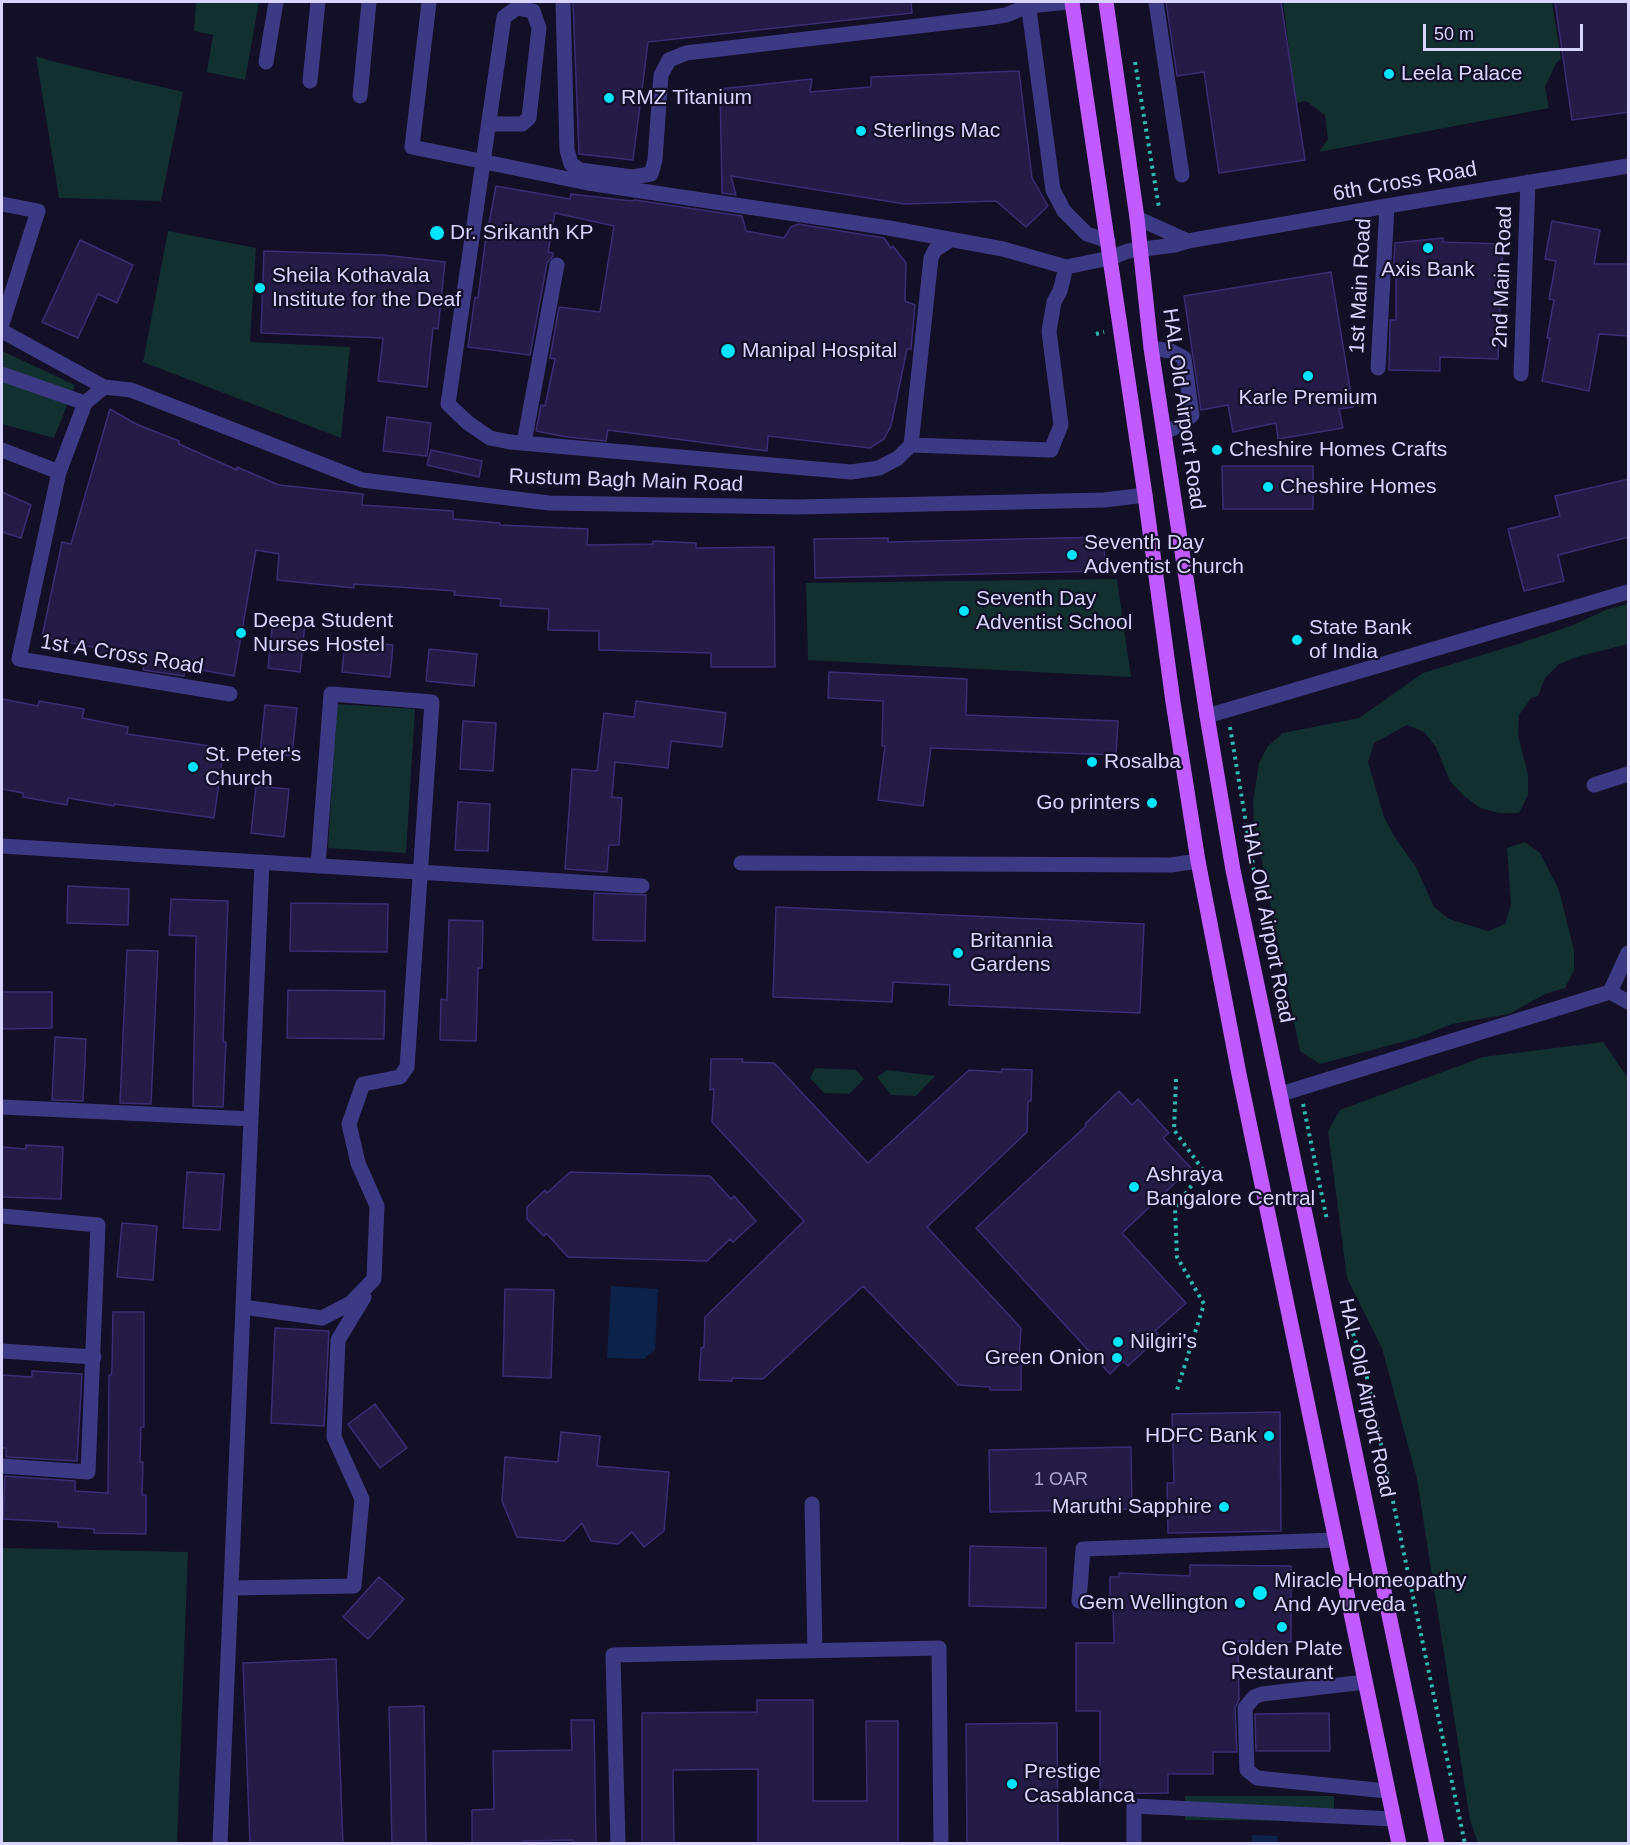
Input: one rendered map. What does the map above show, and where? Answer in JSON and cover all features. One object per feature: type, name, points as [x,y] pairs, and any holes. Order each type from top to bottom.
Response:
[{"type":"main road","points":[[1070,2],[1108,241],[1173,702],[1198,861],[1239,1074],[1399,1844]]},
{"type":"main road","name":"HAL Old Airport Road","points":[[1106,2],[1137,218],[1151,348],[1233,870],[1437,1844]]},
{"type":"street","points":[[266,62],[276,2]]},
{"type":"street","points":[[310,81],[318,2]]},
{"type":"street","points":[[360,96],[369,2]]},
{"type":"street","points":[[429,2],[412,147],[588,183],[889,228],[1003,249],[1066,267],[1060,291],[1054,302],[1049,331],[1061,425],[1051,450],[911,445]]},
{"type":"street","points":[[563,2],[567,150],[571,164],[580,171],[632,177],[651,174],[655,160],[661,75],[669,60],[686,53],[996,17],[1006,15],[1028,4],[1070,2]]},
{"type":"street","points":[[1156,2],[1182,175]]},
{"type":"street","points":[[1028,4],[1053,190],[1064,211],[1087,234],[1108,241]]},
{"type":"street","points":[[489,124],[522,124],[529,118],[539,28],[533,11],[517,8],[504,17],[448,404],[468,423],[490,438],[851,472],[879,468],[898,458],[911,445],[931,258],[935,250],[950,240]]},
{"type":"street","name":"6th Cross Road","points":[[1066,267],[1110,258],[1128,250],[1175,245],[1387,206],[1629,166]]},
{"type":"street","name":"2nd Main Road","points":[[1521,374],[1528,182]]},
{"type":"street","points":[[2,204],[38,211],[2,324]]},
{"type":"street","name":"1st Main Road","points":[[1378,368],[1387,206]]},
{"type":"street","points":[[1137,218],[1188,241]]},
{"type":"street","points":[[524,443],[557,265]]},
{"type":"street","points":[[2,331],[104,387],[85,402],[59,472],[2,450]]},
{"type":"street","points":[[1151,348],[1171,351],[1184,358],[1192,415],[1181,426],[1165,432]]},
{"type":"street","points":[[2,374],[85,402]]},
{"type":"street","name":"Rustum Bagh Main Road","points":[[104,387],[131,390],[362,480],[549,503],[797,507],[1104,500],[1145,495]]},
{"type":"street","name":"1st A Cross Road","points":[[59,472],[19,659],[230,694]]},
{"type":"street","points":[[1207,716],[1629,592]]},
{"type":"street","points":[[231,1588],[354,1586],[362,1499],[334,1437],[338,1340],[374,1279],[377,1206],[358,1163],[349,1124],[363,1084],[400,1077],[407,1067],[432,702],[331,694],[318,866]]},
{"type":"street","points":[[1594,785],[1629,774]]},
{"type":"street","points":[[2,846],[642,886]]},
{"type":"street","points":[[741,862],[1171,865],[1198,861]]},
{"type":"street","points":[[220,1844],[262,862]]},
{"type":"street","points":[[1610,992],[1629,953]]},
{"type":"street","points":[[1281,1094],[1610,992],[1629,1002]]},
{"type":"street","points":[[2,1107],[251,1119]]},
{"type":"street","points":[[2,1216],[98,1225],[88,1472],[2,1466]]},
{"type":"street","points":[[243,1307],[322,1318],[351,1303],[374,1279]]},
{"type":"street","points":[[2,1351],[94,1357]]},
{"type":"street","points":[[812,1504],[815,1650]]},
{"type":"street","points":[[1079,1601],[1083,1549],[1336,1540]]},
{"type":"street","points":[[618,1844],[613,1655],[939,1648],[941,1844]]},
{"type":"street","points":[[1365,1682],[1262,1694],[1254,1697],[1245,1708],[1247,1770],[1257,1778],[1387,1791]]},
{"type":"street","points":[[1134,1844],[1134,1806],[1394,1819]]},
{"type":"path","points":[[1135,58],[1157,206],[1164,212]]},
{"type":"path","points":[[1227,711],[1256,882]]},
{"type":"path","points":[[1176,1079],[1174,1130],[1203,1170],[1175,1208],[1177,1257],[1204,1304],[1177,1390]]},
{"type":"path","points":[[1300,1088],[1328,1223]]},
{"type":"path","points":[[1344,1302],[1366,1373],[1465,1844]]},
{"type":"green space","points":[[196,2],[259,2],[245,80],[207,72],[213,35],[194,31]]},
{"type":"green space","points":[[1283,2],[1552,2],[1561,59],[1556,63],[1545,87],[1549,108],[1319,152],[1328,139],[1325,115],[1306,101],[1296,103]]},
{"type":"green space","points":[[36,56],[183,92],[161,201],[59,198]]},
{"type":"green space","points":[[168,231],[256,248],[250,342],[350,347],[341,438],[143,362]]},
{"type":"green space","points":[[2,351],[75,385],[54,438],[2,424]]},
{"type":"green space","points":[[1117,579],[1131,677],[808,660],[806,583]]},
{"type":"green space","points":[[1628,604],[1628,644],[1559,664],[1545,678],[1538,696],[1531,698],[1519,715],[1518,735],[1528,775],[1528,795],[1519,813],[1499,813],[1480,808],[1464,796],[1450,781],[1436,747],[1424,732],[1407,725],[1374,743],[1368,762],[1384,817],[1417,869],[1434,907],[1449,919],[1488,931],[1505,924],[1511,905],[1507,848],[1525,842],[1540,853],[1559,890],[1574,950],[1574,970],[1565,988],[1545,994],[1509,1014],[1452,1024],[1417,1038],[1320,1064],[1300,1051],[1254,821],[1253,802],[1259,763],[1268,746],[1283,733],[1359,718],[1423,673],[1518,644],[1573,625],[1608,609]]},
{"type":"green space","points":[[337,704],[415,709],[406,853],[328,848]]},
{"type":"green space","points":[[1603,1042],[1628,1078],[1628,1843],[1478,1843],[1470,1820],[1417,1479],[1382,1348],[1347,1278],[1328,1131],[1340,1110],[1483,1057]]},
{"type":"green space","points":[[815,1068],[856,1070],[864,1079],[849,1094],[824,1093],[810,1078]]},
{"type":"green space","points":[[887,1070],[935,1076],[916,1096],[891,1095],[877,1077]]},
{"type":"green space","points":[[2,1548],[188,1552],[177,1843],[2,1843]]},
{"type":"green space","points":[[1185,1796],[1334,1796],[1334,1821],[1185,1820]]},
{"type":"water","points":[[611,1286],[658,1289],[655,1350],[644,1359],[607,1358]]},
{"type":"water","points":[[1252,1835],[1278,1836],[1277,1843],[1252,1843]]},
{"type":"building","name":"RMZ Titanium","points":[[573,2],[911,2],[912,13],[648,42],[633,160],[579,154]]},
{"type":"building","points":[[1166,2],[1281,2],[1305,160],[1219,173],[1204,72],[1177,76]]},
{"type":"building","points":[[1555,2],[1629,2],[1629,112],[1572,120]]},
{"type":"building","name":"Sterlings Mac","points":[[1019,71],[1032,178],[1048,206],[1026,227],[996,201],[905,204],[731,176],[736,195],[722,193],[720,89],[812,79],[810,92],[871,87],[871,77]]},
{"type":"building","points":[[496,186],[570,199],[571,194],[635,200],[742,216],[746,231],[784,238],[791,227],[798,224],[884,238],[906,263],[905,301],[915,305],[911,349],[907,349],[891,426],[884,439],[870,448],[768,436],[767,451],[608,430],[606,441],[536,431],[541,405],[545,406],[555,359],[550,358],[559,307],[600,312],[614,226],[555,213],[548,252],[553,253],[553,256],[547,263],[530,355],[468,347]]},
{"type":"building","points":[[1552,221],[1600,230],[1594,264],[1629,264],[1629,336],[1599,334],[1589,391],[1542,381],[1554,300],[1549,299],[1556,261],[1545,259]]},
{"type":"building","points":[[1443,238],[1443,242],[1503,244],[1498,359],[1440,357],[1440,371],[1389,370],[1390,320],[1396,320],[1396,276],[1393,276],[1395,243]]},
{"type":"building","points":[[80,240],[133,265],[117,303],[98,294],[78,338],[42,322]]},
{"type":"building","points":[[264,251],[384,255],[445,262],[438,329],[433,328],[427,387],[378,381],[383,338],[261,333]]},
{"type":"building","name":"Karle Premium","points":[[1331,272],[1353,407],[1339,409],[1343,428],[1278,439],[1276,423],[1233,432],[1228,405],[1201,410],[1184,296]]},
{"type":"building","points":[[110,409],[136,424],[179,441],[179,444],[237,470],[237,467],[279,485],[363,494],[362,505],[453,511],[453,519],[500,523],[500,525],[588,529],[587,545],[653,544],[653,541],[696,543],[696,548],[774,547],[775,667],[711,667],[711,653],[599,650],[599,631],[548,630],[549,609],[500,606],[501,599],[454,595],[455,591],[354,584],[354,588],[277,580],[279,554],[256,550],[234,676],[185,667],[184,676],[143,670],[145,663],[96,654],[97,648],[42,637],[62,542],[71,544]]},
{"type":"building","points":[[387,417],[431,423],[427,456],[383,451]]},
{"type":"building","points":[[431,450],[482,461],[479,477],[427,465]]},
{"type":"building","name":"Cheshire Homes","points":[[1222,466],[1313,466],[1313,509],[1223,509]]},
{"type":"building","points":[[1629,479],[1629,537],[1558,555],[1564,581],[1524,591],[1508,529],[1560,516],[1555,496]]},
{"type":"building","points":[[2,492],[31,505],[21,538],[2,532]]},
{"type":"building","points":[[1104,537],[1105,571],[815,578],[814,539],[888,538],[888,542]]},
{"type":"building","points":[[273,620],[305,624],[300,672],[268,668]]},
{"type":"building","points":[[345,640],[393,645],[390,677],[342,672]]},
{"type":"building","points":[[429,649],[477,654],[474,686],[426,681]]},
{"type":"building","points":[[829,672],[967,679],[966,715],[1118,721],[1116,755],[931,748],[923,806],[878,800],[885,746],[882,746],[883,701],[828,698]]},
{"type":"building","points":[[2,699],[38,706],[39,701],[84,709],[82,718],[128,727],[127,734],[224,748],[214,818],[68,798],[67,805],[23,797],[23,793],[2,789]]},
{"type":"building","points":[[636,701],[726,713],[722,747],[671,741],[668,768],[615,762],[612,797],[622,798],[619,845],[609,845],[607,872],[565,869],[572,769],[597,771],[604,713],[634,717]]},
{"type":"building","points":[[265,705],[297,708],[292,756],[260,753]]},
{"type":"building","points":[[463,721],[496,723],[493,771],[460,769]]},
{"type":"building","points":[[256,786],[289,789],[284,837],[251,833]]},
{"type":"building","points":[[458,802],[490,804],[488,851],[455,850]]},
{"type":"building","points":[[68,886],[129,889],[128,925],[67,923]]},
{"type":"building","points":[[594,893],[646,895],[645,941],[593,940]]},
{"type":"building","points":[[171,899],[228,901],[223,1107],[193,1106],[196,936],[169,935]]},
{"type":"building","points":[[291,903],[388,904],[387,952],[290,951]]},
{"type":"building","name":"Britannia Gardens","points":[[776,907],[1144,924],[1140,1013],[949,1005],[950,985],[893,982],[892,1002],[773,997]]},
{"type":"building","points":[[449,920],[483,921],[482,968],[478,968],[476,1041],[440,1040],[441,999],[447,1000]]},
{"type":"building","points":[[127,950],[158,951],[151,1104],[120,1103]]},
{"type":"building","points":[[288,990],[385,991],[384,1039],[287,1038]]},
{"type":"building","points":[[2,992],[52,992],[52,1028],[2,1029]]},
{"type":"building","points":[[55,1037],[86,1039],[83,1101],[52,1100]]},
{"type":"building","points":[[711,1059],[743,1059],[742,1062],[774,1063],[868,1163],[969,1070],[1001,1072],[1002,1069],[1032,1070],[1027,1132],[927,1227],[1021,1328],[1019,1359],[1021,1359],[1021,1390],[990,1390],[990,1387],[958,1385],[863,1286],[763,1379],[699,1380],[701,1348],[704,1347],[705,1317],[804,1221],[712,1122],[714,1089],[710,1090]]},
{"type":"building","points":[[1119,1091],[1132,1105],[1138,1099],[1169,1133],[1163,1138],[1191,1168],[1122,1233],[1186,1303],[1155,1331],[1160,1336],[1128,1366],[1123,1361],[1110,1374],[976,1228],[1086,1126],[1085,1124]]},
{"type":"building","points":[[26,1145],[63,1147],[61,1199],[2,1197],[2,1147],[26,1149]]},
{"type":"building","points":[[187,1172],[224,1174],[220,1230],[183,1228]]},
{"type":"building","points":[[570,1172],[710,1176],[731,1199],[734,1196],[756,1221],[733,1242],[730,1239],[707,1261],[568,1257],[546,1233],[544,1236],[527,1219],[527,1207],[545,1190],[547,1193]]},
{"type":"building","points":[[122,1223],[157,1226],[153,1280],[117,1277]]},
{"type":"building","points":[[505,1289],[554,1290],[551,1378],[503,1376]]},
{"type":"building","points":[[113,1312],[144,1312],[144,1427],[141,1427],[140,1462],[143,1462],[142,1495],[146,1495],[146,1534],[94,1533],[94,1529],[58,1527],[58,1522],[3,1519],[5,1476],[75,1481],[75,1491],[108,1493],[109,1375],[112,1369]]},
{"type":"building","points":[[275,1328],[329,1331],[324,1426],[271,1423]]},
{"type":"building","points":[[32,1371],[82,1374],[77,1461],[6,1457],[6,1448],[2,1448],[2,1375],[32,1377]]},
{"type":"building","points":[[375,1404],[407,1448],[380,1468],[348,1424]]},
{"type":"building","points":[[1280,1412],[1281,1531],[1168,1533],[1167,1483],[1174,1483],[1172,1414]]},
{"type":"building","points":[[561,1432],[600,1436],[597,1466],[669,1472],[664,1531],[644,1547],[632,1532],[618,1544],[591,1541],[582,1523],[564,1541],[517,1537],[502,1501],[505,1457],[558,1462]]},
{"type":"building","points":[[1131,1447],[1132,1509],[990,1512],[989,1450]]},
{"type":"building","points":[[970,1546],[1046,1548],[1046,1608],[969,1606]]},
{"type":"building","points":[[1190,1565],[1291,1566],[1291,1642],[1238,1641],[1239,1700],[1235,1708],[1237,1752],[1213,1752],[1213,1774],[1168,1774],[1168,1793],[1100,1794],[1100,1711],[1076,1711],[1076,1643],[1114,1643],[1110,1577],[1119,1577],[1119,1573],[1190,1576]]},
{"type":"building","points":[[379,1577],[404,1599],[368,1639],[343,1617]]},
{"type":"building","points":[[336,1659],[343,1844],[250,1844],[243,1663]]},
{"type":"building","points":[[757,1700],[813,1700],[813,1801],[867,1801],[866,1721],[898,1721],[898,1844],[758,1844],[758,1769],[673,1770],[674,1844],[642,1844],[642,1713],[757,1712]]},
{"type":"building","points":[[424,1706],[426,1844],[392,1844],[389,1707]]},
{"type":"building","points":[[1329,1713],[1330,1751],[1256,1751],[1255,1714]]},
{"type":"building","points":[[571,1720],[594,1720],[596,1844],[573,1844],[573,1840],[523,1841],[523,1844],[472,1844],[472,1810],[494,1809],[493,1751],[572,1750]]},
{"type":"building","name":"Prestige Casablanca","points":[[1057,1723],[1058,1844],[967,1844],[966,1724]]},
{"type":"place","name":"Leela Palace","points":[[1389,74]]},
{"type":"place","name":"RMZ Titanium","points":[[609,98]]},
{"type":"place","name":"Sterlings Mac","points":[[861,131]]},
{"type":"place","name":"Dr. Srikanth KP","points":[[437,233]]},
{"type":"place","name":"Axis Bank","points":[[1428,248]]},
{"type":"place","name":"Sheila Kothavala Institute for the Deaf","points":[[260,288]]},
{"type":"place","name":"Manipal Hospital","points":[[728,351]]},
{"type":"place","name":"Karle Premium","points":[[1308,376]]},
{"type":"place","name":"Cheshire Homes Crafts","points":[[1217,450]]},
{"type":"place","name":"Cheshire Homes","points":[[1268,487]]},
{"type":"place","name":"Seventh Day Adventist Church","points":[[1072,555]]},
{"type":"place","name":"Seventh Day Adventist School","points":[[964,611]]},
{"type":"place","name":"Deepa Student Nurses Hostel","points":[[241,633]]},
{"type":"place","name":"State Bank of India","points":[[1297,640]]},
{"type":"place","name":"Rosalba","points":[[1092,762]]},
{"type":"place","name":"St. Peter's Church","points":[[193,767]]},
{"type":"place","name":"Go printers","points":[[1152,803]]},
{"type":"place","name":"Britannia Gardens","points":[[958,953]]},
{"type":"place","name":"Ashraya Bangalore Central","points":[[1134,1187]]},
{"type":"place","name":"Nilgiri's","points":[[1118,1342]]},
{"type":"place","name":"Green Onion","points":[[1117,1358]]},
{"type":"place","name":"HDFC Bank","points":[[1269,1436]]},
{"type":"place","name":"Maruthi Sapphire","points":[[1224,1507]]},
{"type":"place","name":"Miracle Homeopathy And Ayurveda","points":[[1260,1593]]},
{"type":"place","name":"Gem Wellington","points":[[1240,1603]]},
{"type":"place","name":"Golden Plate Restaurant","points":[[1282,1627]]},
{"type":"place","name":"Prestige Casablanca","points":[[1012,1784]]}]
